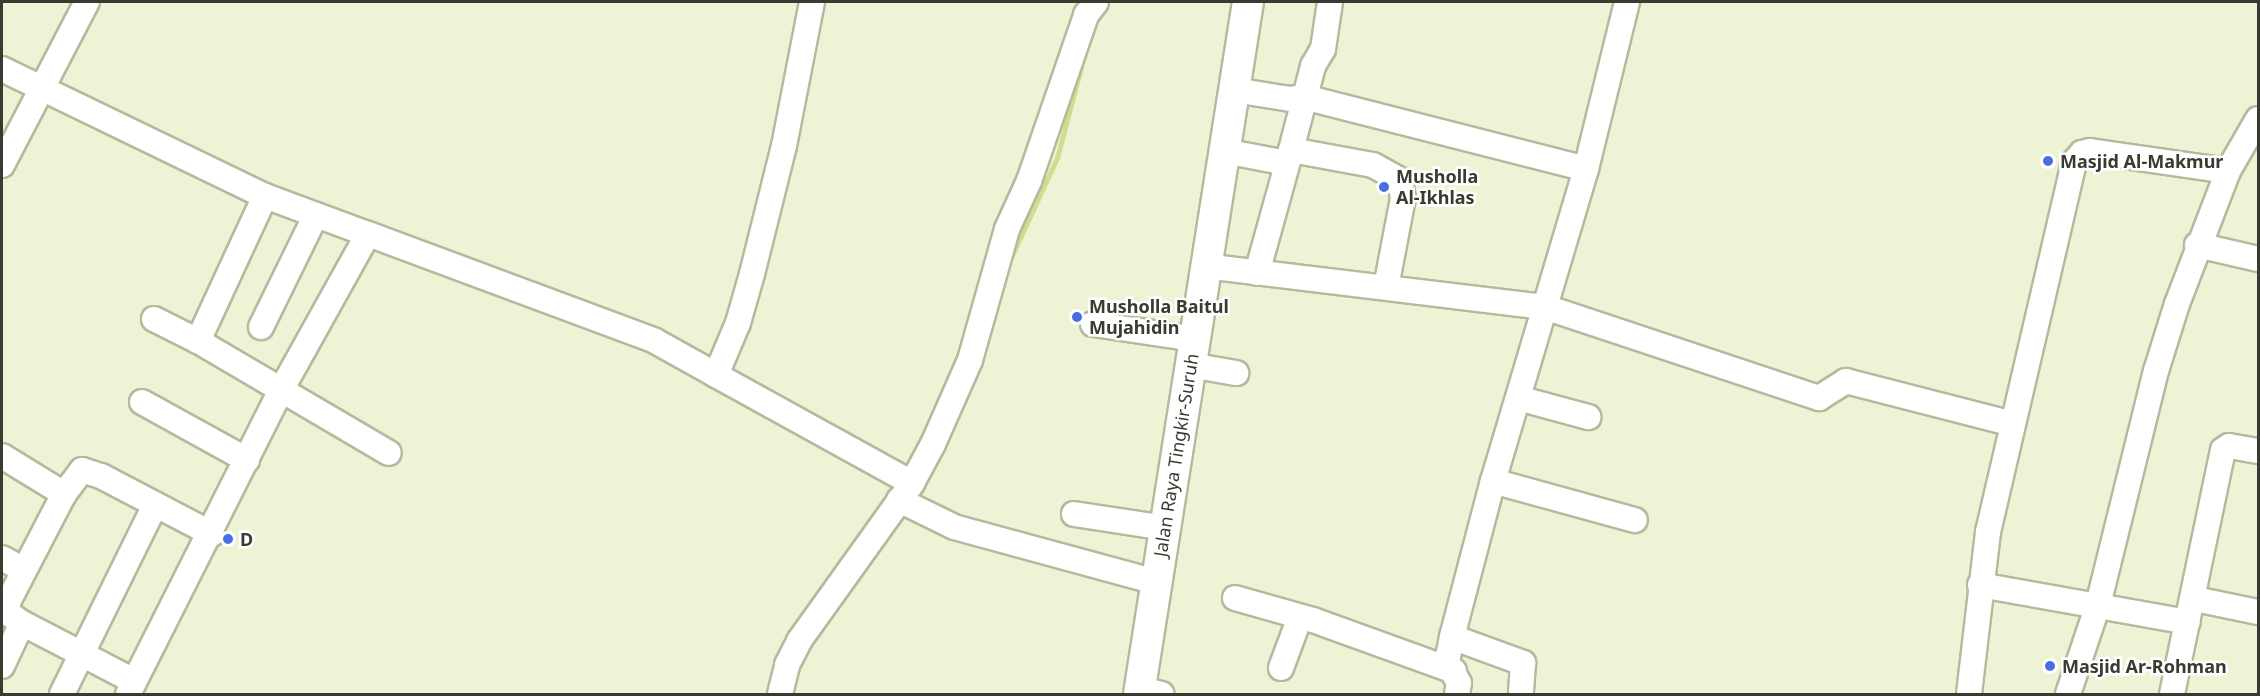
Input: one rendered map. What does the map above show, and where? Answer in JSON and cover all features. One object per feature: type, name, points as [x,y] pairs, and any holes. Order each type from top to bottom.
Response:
[{"type":"main road","name":"Jalan Raya Tingkir-Suruh","points":[[1147,692],[1157,582],[1248,2]]},
{"type":"street","points":[[2,165],[87,2]]},
{"type":"street","points":[[716,375],[738,322],[755,262],[784,146],[812,2]]},
{"type":"street","points":[[780,694],[787,665],[799,641],[906,499],[970,360],[1007,229],[1029,181],[1086,15],[1096,2]]},
{"type":"street","points":[[1257,273],[1313,66],[1323,49],[1330,2]]},
{"type":"street","points":[[1455,683],[1447,661],[1452,637],[1493,481],[1586,169],[1627,2]]},
{"type":"street","points":[[2,69],[265,196],[315,217],[368,234],[655,341],[716,375],[906,499],[954,527],[1157,582]]},
{"type":"street","points":[[1234,90],[1290,99],[1304,97],[1586,169]]},
{"type":"street","points":[[2068,694],[2098,605],[2156,370],[2197,245],[2228,171],[2259,119]]},
{"type":"street","points":[[1224,151],[1373,165],[1400,180],[1403,198],[1386,287]]},
{"type":"street","points":[[1969,694],[1980,585],[2013,424],[2076,158],[2090,151],[2228,171]]},
{"type":"street","points":[[198,341],[265,196]]},
{"type":"street","points":[[261,327],[315,217]]},
{"type":"street","points":[[212,534],[85,470],[64,494],[5,609],[8,616],[81,655],[131,688],[212,534],[281,390],[368,234]]},
{"type":"street","points":[[2197,245],[2259,259]]},
{"type":"street","points":[[1205,266],[1545,307],[1819,398],[1846,381],[2013,424]]},
{"type":"street","points":[[154,319],[198,341],[389,453]]},
{"type":"street","points":[[1093,324],[1192,352],[1236,374]]},
{"type":"street","points":[[1518,398],[1588,417]]},
{"type":"street","points":[[142,402],[247,460]]},
{"type":"street","points":[[2172,694],[2195,599],[2223,450],[2229,446],[2259,451]]},
{"type":"street","points":[[2,456],[64,494]]},
{"type":"street","points":[[1493,481],[1635,520]]},
{"type":"street","points":[[62,694],[155,505]]},
{"type":"street","points":[[1074,514],[1165,528]]},
{"type":"street","points":[[2,558],[24,570]]},
{"type":"street","points":[[1980,585],[2188,622]]},
{"type":"street","points":[[1235,598],[1300,617],[1455,683]]},
{"type":"street","points":[[2195,599],[2259,612]]},
{"type":"street","points":[[1281,668],[1300,617]]},
{"type":"street","points":[[2,666],[22,623]]},
{"type":"street","points":[[1452,637],[1523,663],[1521,694]]},
{"type":"waterway","points":[[1009,262],[1057,158],[1084,56]]},
{"type":"place","name":"Masjid Al-Makmur","points":[[2048,161]]},
{"type":"place","name":"Musholla Al-Ikhlas","points":[[1384,187]]},
{"type":"place","name":"Musholla Baitul Mujahidin","points":[[1077,317]]},
{"type":"place","name":"D","points":[[228,539]]},
{"type":"place","name":"Masjid Ar-Rohman","points":[[2050,666]]}]
